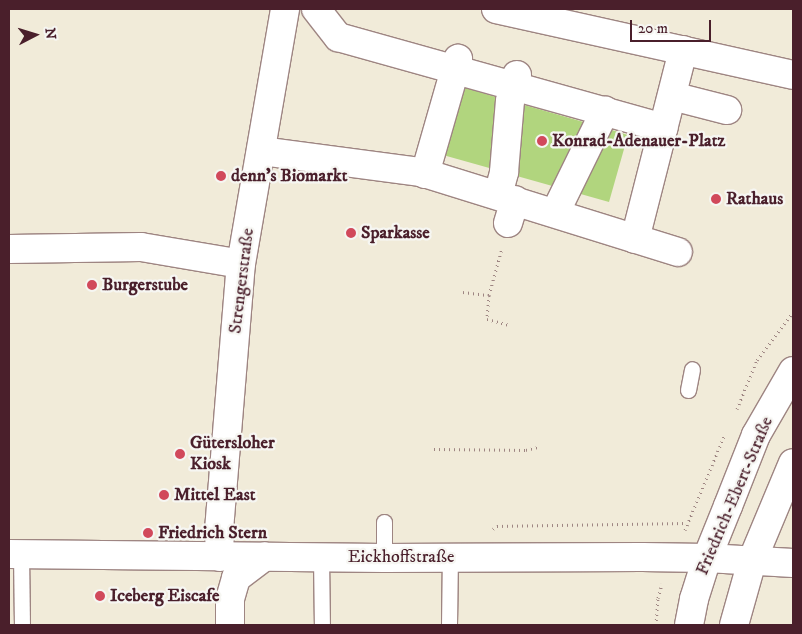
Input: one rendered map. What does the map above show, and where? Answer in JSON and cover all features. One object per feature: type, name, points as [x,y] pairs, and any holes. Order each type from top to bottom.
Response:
[{"type":"street","name":"Strengerstraße","points":[[220,557],[219,530],[241,264],[285,9]]},
{"type":"street","points":[[316,9],[338,37],[416,53],[456,64],[664,128]]},
{"type":"street","points":[[496,9],[793,74]]},
{"type":"street","points":[[635,238],[683,50]]},
{"type":"street","points":[[425,174],[456,64]]},
{"type":"street","points":[[507,206],[504,172],[510,100],[516,81]]},
{"type":"street","points":[[672,96],[727,110]]},
{"type":"street","points":[[555,213],[605,111]]},
{"type":"street","points":[[261,151],[357,171],[425,174],[507,206],[555,213],[678,252]]},
{"type":"street","points":[[9,249],[141,247],[241,264]]},
{"type":"street","name":"Friedrich-Ebert-Straße","points":[[689,625],[694,598],[707,558],[756,435],[793,371]]},
{"type":"street","points":[[734,625],[752,561],[793,463]]},
{"type":"street","name":"Eickhoffstraße","points":[[15,554],[384,558],[707,558],[793,563]]},
{"type":"street","points":[[230,625],[230,598],[236,578],[264,556]]},
{"type":"lane","points":[[688,390],[692,369]]},
{"type":"lane","points":[[384,522],[384,558]]},
{"type":"lane","points":[[15,554],[22,625]]},
{"type":"lane","points":[[321,556],[322,625]]},
{"type":"lane","points":[[449,625],[450,557]]},
{"type":"path","points":[[507,206],[489,295],[487,318],[510,325]]},
{"type":"path","points":[[463,292],[489,295]]},
{"type":"path","points":[[434,449],[526,450],[538,448]]},
{"type":"path","points":[[489,530],[497,526],[687,523]]},
{"type":"path","points":[[656,625],[658,598],[664,579]]},
{"type":"green space","points":[[462,87],[506,100],[500,171],[443,155]]},
{"type":"green space","points":[[514,102],[594,125],[563,189],[506,173]]},
{"type":"green space","points":[[602,127],[628,135],[609,202],[570,191]]},
{"type":"place","name":"Konrad-Adenauer-Platz","points":[[542,141]]},
{"type":"place","name":"denn's Biomarkt","points":[[221,176]]},
{"type":"place","name":"Rathaus","points":[[716,199]]},
{"type":"place","name":"Sparkasse","points":[[351,233]]},
{"type":"place","name":"Burgerstube","points":[[92,285]]},
{"type":"place","name":"Gütersloher Kiosk","points":[[180,454]]},
{"type":"place","name":"Mittel East","points":[[164,495]]},
{"type":"place","name":"Friedrich Stern","points":[[148,533]]},
{"type":"place","name":"Iceberg Eiscafe","points":[[100,596]]}]
